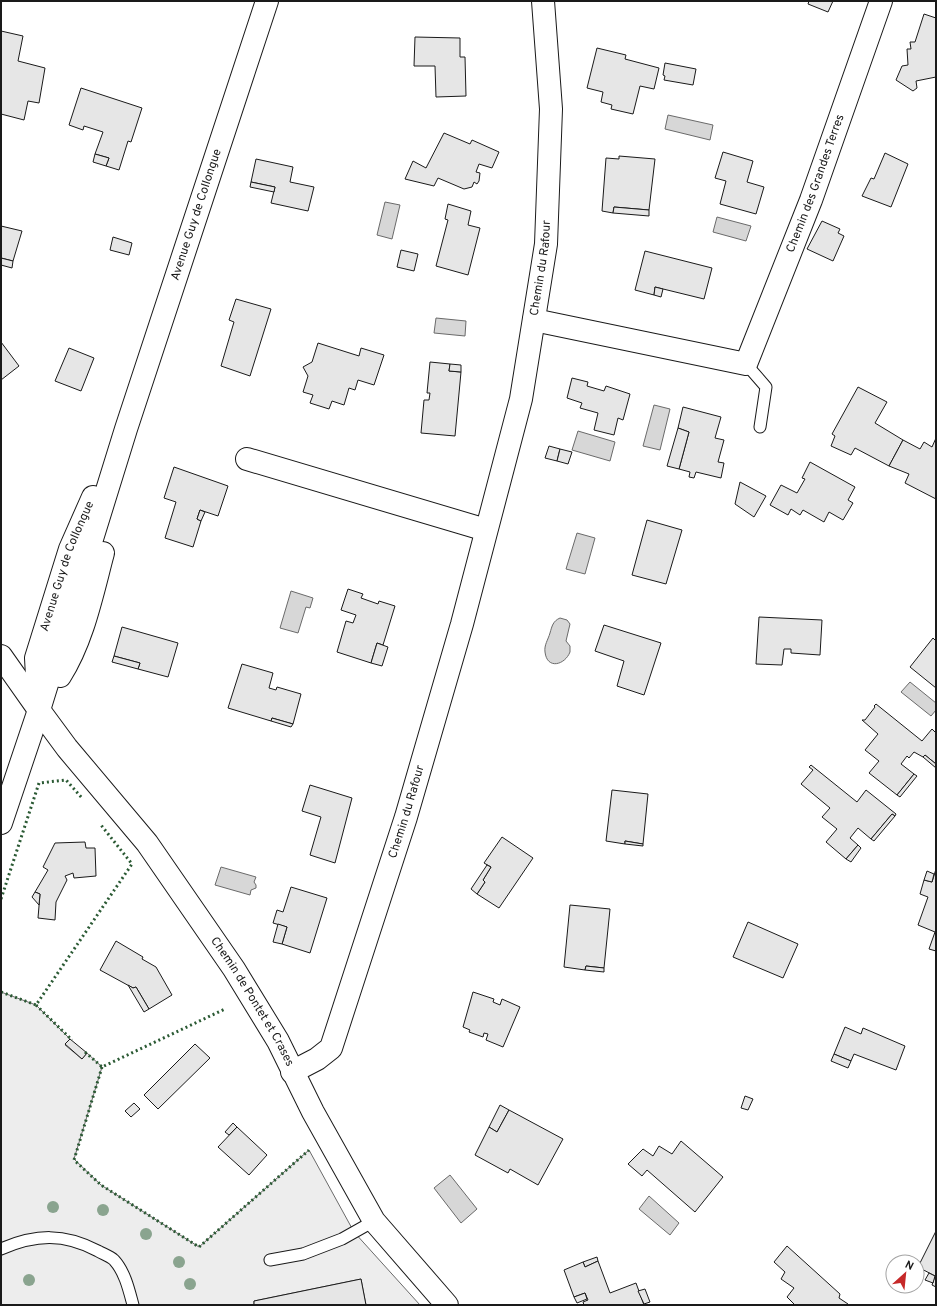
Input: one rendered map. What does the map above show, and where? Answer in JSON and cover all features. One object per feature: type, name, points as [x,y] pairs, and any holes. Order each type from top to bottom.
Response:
[{"type":"street","name":"Avenue Guy de Collongue","points":[[1,823],[39,710],[66,668],[84,622],[104,547],[126,429],[267,1]]},
{"type":"street","name":"Chemin du Rafour","points":[[292,1072],[317,1059],[331,1048],[406,817],[462,624],[521,399],[546,244],[550,117],[543,1]]},
{"type":"street","name":"Chemin des Grandes Terres","points":[[746,364],[811,200],[881,1]]},
{"type":"street","points":[[534,320],[746,364]]},
{"type":"street","name":"Avenue Guy de Collongue","points":[[39,710],[36,658],[70,549],[98,484],[126,429]]},
{"type":"street","points":[[247,459],[486,530]]},
{"type":"street","name":"Chemin de Pontet et Crases","points":[[1,656],[67,748],[147,843],[234,969],[278,1041],[292,1072],[374,1221],[447,1305]]},
{"type":"lane","points":[[746,364],[766,387],[760,427]]},
{"type":"lane","points":[[270,1260],[303,1254],[342,1239],[374,1221]]},
{"type":"lane","points":[[1,1249],[18,1242],[50,1236],[84,1243],[114,1260],[127,1281],[133,1305]]},
{"type":"shaded area","points":[[668,115],[713,125],[710,140],[665,129]]},
{"type":"shaded area","points":[[385,202],[400,205],[392,239],[377,235]]},
{"type":"shaded area","points":[[717,217],[751,226],[746,241],[713,232]]},
{"type":"shaded area","points":[[436,318],[466,321],[465,336],[434,333]]},
{"type":"shaded area","points":[[654,405],[670,409],[660,450],[643,446]]},
{"type":"shaded area","points":[[578,431],[615,442],[610,461],[572,450]]},
{"type":"shaded area","points":[[577,533],[595,538],[585,574],[566,569]]},
{"type":"shaded area","points":[[291,591],[313,598],[310,608],[306,607],[298,633],[280,628]]},
{"type":"shaded area","points":[[560,618],[567,620],[570,624],[566,641],[570,646],[570,652],[564,660],[556,664],[552,663],[546,658],[545,647],[553,624]]},
{"type":"shaded area","points":[[910,682],[936,703],[936,710],[931,716],[901,692]]},
{"type":"shaded area","points":[[221,867],[256,877],[254,882],[256,888],[251,890],[250,895],[215,885]]},
{"type":"shaded area","points":[[1,992],[36,1005],[70,1039],[65,1045],[82,1059],[87,1053],[102,1067],[74,1159],[101,1185],[199,1247],[309,1150],[354,1232],[420,1305],[366,1305],[361,1279],[254,1301],[254,1305],[1,1305]]},
{"type":"shaded area","points":[[450,1175],[477,1209],[461,1223],[434,1188]]},
{"type":"shaded area","points":[[649,1196],[679,1223],[670,1235],[639,1209]]},
{"type":"building","points":[[809,1],[833,1],[828,12],[808,4]]},
{"type":"building","points":[[924,14],[936,18],[936,77],[916,81],[917,88],[913,91],[896,80],[902,66],[908,65],[907,49],[911,49],[910,42],[915,42]]},
{"type":"building","points":[[1,31],[23,36],[18,61],[45,68],[39,103],[28,101],[24,120],[1,114]]},
{"type":"building","points":[[415,37],[460,38],[460,57],[465,57],[466,96],[436,97],[435,66],[414,66]]},
{"type":"building","points":[[597,48],[626,55],[625,59],[659,68],[654,89],[640,86],[633,114],[611,109],[612,105],[601,102],[603,92],[587,88]]},
{"type":"building","points":[[665,63],[696,69],[693,85],[664,80],[665,76],[663,75]]},
{"type":"building","points":[[81,88],[142,108],[131,142],[128,141],[119,170],[106,166],[109,158],[95,154],[103,132],[84,126],[83,130],[69,125]]},
{"type":"building","points":[[444,133],[470,144],[472,140],[499,152],[492,168],[479,164],[476,172],[480,173],[479,181],[477,184],[474,182],[472,187],[464,189],[438,178],[434,186],[405,179],[413,161],[426,168]]},
{"type":"building","points":[[723,152],[753,161],[747,182],[764,187],[756,214],[720,204],[726,181],[715,178]]},
{"type":"building","points":[[885,153],[908,164],[891,207],[862,196],[871,178],[874,179]]},
{"type":"building","points":[[95,154],[109,158],[106,166],[93,162]]},
{"type":"building","points":[[619,156],[655,159],[649,210],[614,207],[613,213],[602,211],[606,158],[619,159]]},
{"type":"building","points":[[256,159],[293,167],[290,182],[314,187],[308,211],[271,203],[275,187],[251,182]]},
{"type":"building","points":[[251,182],[275,187],[274,192],[250,187]]},
{"type":"building","points":[[448,204],[471,211],[468,225],[480,228],[468,275],[436,266],[448,220],[445,219]]},
{"type":"building","points":[[614,207],[649,210],[649,216],[613,213]]},
{"type":"building","points":[[822,221],[840,229],[838,233],[844,236],[833,261],[807,249]]},
{"type":"building","points":[[1,226],[22,231],[13,261],[1,258]]},
{"type":"building","points":[[113,237],[132,243],[129,255],[110,250]]},
{"type":"building","points":[[401,250],[418,254],[414,271],[397,267]]},
{"type":"building","points":[[645,251],[712,268],[704,299],[655,287],[654,295],[635,290]]},
{"type":"building","points":[[1,258],[13,261],[12,268],[1,265]]},
{"type":"building","points":[[655,287],[663,289],[661,297],[654,295]]},
{"type":"building","points":[[236,299],[271,309],[250,376],[221,366],[234,322],[229,320]]},
{"type":"building","points":[[1,342],[19,366],[1,380]]},
{"type":"building","points":[[318,343],[359,356],[361,348],[384,355],[374,385],[358,380],[355,390],[349,388],[344,405],[332,401],[329,409],[310,403],[313,395],[303,392],[308,376],[303,367],[312,362]]},
{"type":"building","points":[[69,348],[94,358],[81,391],[55,381]]},
{"type":"building","points":[[430,362],[450,364],[449,371],[461,372],[455,436],[421,433],[424,400],[429,400],[430,393],[427,393]]},
{"type":"building","points":[[450,364],[461,365],[461,372],[449,371]]},
{"type":"building","points":[[572,378],[588,382],[587,386],[604,391],[606,386],[630,394],[623,420],[618,418],[614,435],[594,430],[598,413],[580,408],[582,403],[567,398]]},
{"type":"building","points":[[858,387],[887,402],[875,423],[903,440],[889,466],[855,448],[851,455],[831,446],[835,436],[832,434]]},
{"type":"building","points":[[683,407],[721,417],[715,438],[724,440],[718,462],[724,463],[721,478],[696,472],[694,478],[689,477],[690,472],[679,469],[689,432],[678,428]]},
{"type":"building","points":[[678,428],[689,432],[679,469],[667,466]]},
{"type":"building","points":[[936,438],[936,499],[905,483],[909,474],[889,466],[903,440],[920,449],[924,442],[932,447]]},
{"type":"building","points":[[549,446],[560,449],[557,461],[545,458]]},
{"type":"building","points":[[560,449],[572,452],[568,464],[557,461]]},
{"type":"building","points":[[810,462],[855,487],[848,500],[853,503],[843,520],[829,512],[824,522],[803,510],[800,515],[791,509],[788,515],[770,505],[781,485],[797,493],[805,479],[802,478]]},
{"type":"building","points":[[174,467],[228,486],[218,516],[200,510],[197,519],[201,521],[193,547],[165,538],[176,502],[164,498]]},
{"type":"building","points":[[740,482],[766,496],[754,517],[735,504]]},
{"type":"building","points":[[200,510],[205,512],[201,521],[197,519]]},
{"type":"building","points":[[647,520],[682,530],[666,584],[632,575]]},
{"type":"building","points":[[348,589],[363,594],[361,598],[378,604],[379,601],[395,606],[383,645],[377,643],[371,663],[337,652],[346,621],[353,623],[356,615],[341,610]]},
{"type":"building","points":[[759,617],[822,620],[820,655],[791,653],[791,649],[784,649],[782,665],[756,664]]},
{"type":"building","points":[[604,625],[661,643],[644,695],[617,686],[624,661],[595,651]]},
{"type":"building","points":[[122,627],[178,643],[168,677],[138,669],[140,663],[114,656]]},
{"type":"building","points":[[933,638],[936,641],[936,688],[910,667]]},
{"type":"building","points":[[377,643],[388,647],[382,666],[371,663]]},
{"type":"building","points":[[114,656],[140,663],[138,669],[112,662]]},
{"type":"building","points":[[242,664],[273,673],[269,688],[276,690],[277,687],[301,694],[293,724],[272,718],[271,721],[228,708]]},
{"type":"building","points":[[876,704],[922,741],[932,729],[936,733],[936,764],[925,755],[923,757],[914,752],[909,758],[907,756],[901,764],[914,774],[897,795],[869,773],[879,761],[865,750],[878,734],[862,720],[865,720]]},
{"type":"building","points":[[272,718],[293,724],[291,727],[271,721]]},
{"type":"building","points":[[925,755],[936,764],[936,768],[923,757]]},
{"type":"building","points":[[811,765],[857,802],[866,790],[896,814],[895,816],[892,814],[871,839],[858,828],[850,838],[858,845],[846,859],[826,842],[837,829],[822,817],[830,808],[801,784],[813,770],[809,767]]},
{"type":"building","points":[[914,774],[917,776],[900,797],[897,795]]},
{"type":"building","points":[[310,785],[352,798],[335,863],[310,855],[321,817],[302,811]]},
{"type":"building","points":[[612,790],[648,794],[643,844],[625,841],[625,844],[606,841]]},
{"type":"building","points":[[892,814],[895,816],[874,841],[871,839]]},
{"type":"building","points":[[502,837],[533,858],[499,908],[477,894],[485,882],[483,880],[491,867],[484,863]]},
{"type":"building","points":[[625,841],[643,844],[643,846],[625,844]]},
{"type":"building","points":[[85,842],[86,848],[95,848],[96,876],[74,878],[73,873],[65,876],[67,880],[56,902],[55,920],[38,918],[40,894],[35,892],[48,870],[43,867],[55,843]]},
{"type":"building","points":[[858,845],[861,848],[851,862],[846,859]]},
{"type":"building","points":[[487,865],[491,867],[483,880],[485,882],[477,894],[471,889]]},
{"type":"building","points":[[936,869],[936,951],[929,949],[935,932],[918,925],[928,897],[920,894],[924,880],[932,882]]},
{"type":"building","points":[[927,871],[934,874],[932,882],[924,880]]},
{"type":"building","points":[[291,887],[327,898],[310,953],[282,944],[287,927],[273,923],[277,910],[283,912]]},
{"type":"building","points":[[35,892],[40,894],[39,905],[32,897]]},
{"type":"building","points":[[570,905],[610,909],[604,968],[586,966],[585,970],[564,967]]},
{"type":"building","points":[[748,922],[798,944],[783,978],[733,957]]},
{"type":"building","points":[[278,924],[287,927],[282,944],[273,942]]},
{"type":"building","points":[[116,941],[143,957],[142,959],[156,967],[172,995],[149,1009],[136,987],[133,988],[100,970]]},
{"type":"building","points":[[586,966],[604,968],[604,972],[585,970]]},
{"type":"building","points":[[128,985],[133,988],[136,987],[149,1009],[144,1012]]},
{"type":"building","points":[[473,992],[494,999],[493,1002],[500,1005],[502,999],[520,1007],[503,1047],[486,1040],[488,1034],[484,1033],[483,1037],[469,1032],[470,1030],[463,1027]]},
{"type":"building","points":[[845,1027],[861,1034],[863,1028],[905,1046],[896,1070],[854,1054],[851,1061],[834,1054]]},
{"type":"building","points":[[70,1039],[87,1053],[82,1059],[65,1044]]},
{"type":"building","points":[[195,1044],[210,1058],[158,1109],[144,1095]]},
{"type":"building","points":[[834,1054],[851,1061],[848,1068],[831,1061]]},
{"type":"building","points":[[745,1096],[753,1099],[748,1110],[741,1108]]},
{"type":"building","points":[[134,1103],[140,1109],[131,1117],[125,1111]]},
{"type":"building","points":[[500,1105],[509,1110],[497,1132],[489,1127]]},
{"type":"building","points":[[509,1110],[563,1139],[538,1185],[510,1169],[508,1173],[475,1155],[489,1127],[497,1132]]},
{"type":"building","points":[[233,1123],[237,1127],[229,1135],[225,1132]]},
{"type":"building","points":[[237,1127],[267,1155],[249,1175],[218,1147]]},
{"type":"building","points":[[681,1141],[723,1177],[695,1212],[647,1170],[642,1176],[628,1164],[643,1149],[653,1156],[659,1146],[672,1154]]},
{"type":"building","points":[[936,1231],[936,1287],[932,1285],[935,1276],[925,1271],[924,1254]]},
{"type":"building","points":[[787,1246],[840,1294],[839,1298],[848,1305],[795,1305],[787,1297],[794,1288],[781,1279],[785,1272],[774,1262]]},
{"type":"building","points":[[597,1257],[598,1261],[585,1267],[583,1262]]},
{"type":"building","points":[[598,1261],[610,1293],[636,1283],[644,1305],[584,1305],[583,1302],[588,1300],[585,1293],[574,1297],[564,1270],[583,1262],[585,1267]]},
{"type":"building","points":[[929,1273],[935,1276],[933,1283],[925,1280]]},
{"type":"building","points":[[361,1279],[366,1305],[254,1305],[254,1301]]},
{"type":"building","points":[[645,1289],[650,1302],[644,1304],[638,1291]]},
{"type":"building","points":[[585,1293],[587,1299],[577,1303],[574,1297]]},
{"type":"hedge","points":[[1,899],[39,783],[66,780],[82,798]]},
{"type":"hedge","points":[[1,992],[36,1005],[132,864],[101,825]]},
{"type":"hedge","points":[[36,1005],[72,1040]]},
{"type":"hedge","points":[[85,1052],[102,1067],[225,1009]]},
{"type":"hedge","points":[[102,1067],[74,1160],[101,1185],[199,1247],[309,1150]]}]
